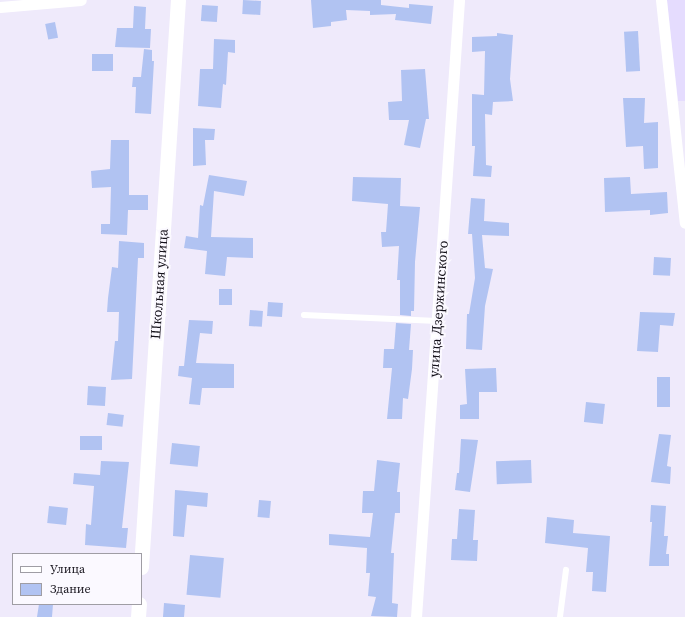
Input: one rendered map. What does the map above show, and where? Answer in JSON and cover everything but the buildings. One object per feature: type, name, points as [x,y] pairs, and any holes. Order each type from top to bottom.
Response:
[{"type":"street","points":[[0,7],[81,0]]},
{"type":"street","name":"Школьная улица","points":[[142,553],[178,0]]},
{"type":"street","name":"улица Дзержинского","points":[[416,617],[459,0]]},
{"type":"street","points":[[661,0],[685,223]]},
{"type":"street","points":[[138,617],[139,605]]},
{"type":"lane","points":[[304,315],[437,321]]},
{"type":"lane","points":[[560,617],[566,570]]},
{"type":"shaded area","points":[[667,0],[685,0],[685,101],[678,101]]}]
